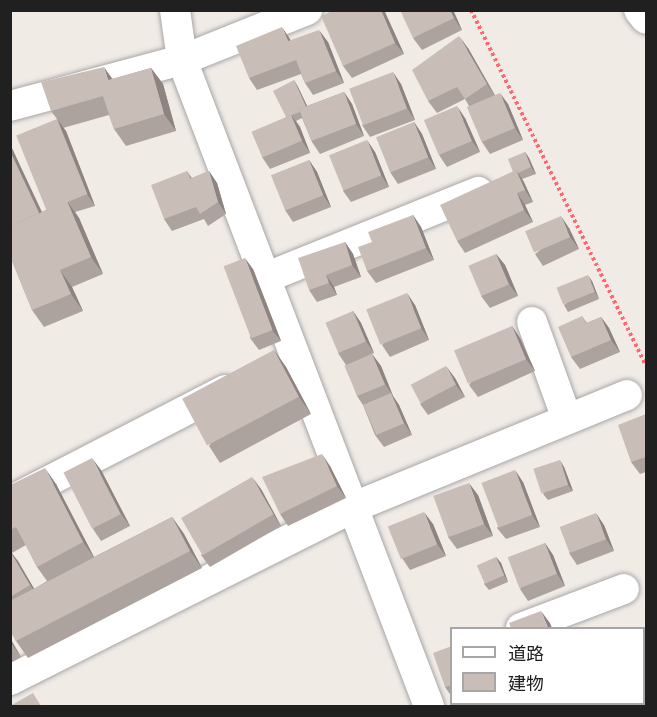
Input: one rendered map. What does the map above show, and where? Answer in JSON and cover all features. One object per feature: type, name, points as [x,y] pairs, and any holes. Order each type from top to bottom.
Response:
[{"type":"street","points":[[175,10],[182,60],[429,706]]},
{"type":"street","points":[[10,106],[182,60],[307,10]]},
{"type":"street","points":[[639,10],[646,19]]},
{"type":"street","points":[[265,278],[495,185]]},
{"type":"street","points":[[532,322],[567,420]]},
{"type":"street","points":[[10,501],[294,355]]},
{"type":"street","points":[[10,680],[354,507],[627,395]]},
{"type":"street","points":[[524,627],[624,589]]},
{"type":"street","points":[[415,670],[442,659]]},
{"type":"path","points":[[471,10],[646,365]]},
{"type":"building","points":[[334,10],[381,10],[395,43],[343,66],[321,16]]},
{"type":"building","points":[[400,10],[450,10],[454,18],[413,38]]},
{"type":"building","points":[[282,27],[288,41],[319,30],[336,71],[305,83],[296,60],[249,78],[236,46]]},
{"type":"building","points":[[459,36],[487,84],[465,99],[457,87],[428,101],[412,70]]},
{"type":"building","points":[[104,67],[108,80],[151,68],[164,114],[114,129],[103,96],[51,111],[41,82]]},
{"type":"building","points":[[393,72],[407,108],[363,125],[349,89]]},
{"type":"building","points":[[294,80],[306,107],[286,117],[273,91]]},
{"type":"building","points":[[344,92],[356,124],[311,141],[299,109]]},
{"type":"building","points":[[500,93],[515,128],[482,142],[467,107]]},
{"type":"building","points":[[457,106],[472,141],[439,155],[424,120]]},
{"type":"building","points":[[291,115],[302,141],[262,158],[251,132]]},
{"type":"building","points":[[57,119],[87,194],[47,211],[16,135]]},
{"type":"building","points":[[414,122],[428,157],[390,173],[376,137]]},
{"type":"building","points":[[367,140],[381,175],[343,191],[329,155]]},
{"type":"building","points":[[10,151],[39,213],[10,226]]},
{"type":"building","points":[[525,152],[531,167],[518,173],[516,170],[513,172],[508,159]]},
{"type":"building","points":[[309,160],[323,195],[285,211],[271,175]]},
{"type":"building","points":[[516,170],[525,190],[517,193],[524,210],[457,241],[440,205]]},
{"type":"building","points":[[187,171],[190,179],[209,171],[218,202],[200,214],[196,207],[164,219],[151,185]]},
{"type":"building","points":[[67,201],[91,257],[60,270],[71,294],[32,310],[10,256],[10,226]]},
{"type":"building","points":[[413,215],[426,248],[367,271],[358,247],[372,242],[368,232]]},
{"type":"building","points":[[561,216],[570,237],[534,252],[525,231]]},
{"type":"building","points":[[345,242],[352,265],[326,275],[329,283],[309,290],[298,258]]},
{"type":"building","points":[[496,254],[509,284],[481,296],[468,266]]},
{"type":"building","points":[[245,258],[273,330],[251,338],[224,266]]},
{"type":"building","points":[[588,275],[595,292],[563,304],[556,288]]},
{"type":"building","points":[[407,293],[421,328],[380,345],[366,309]]},
{"type":"building","points":[[353,311],[366,341],[338,353],[325,323]]},
{"type":"building","points":[[582,316],[586,323],[601,317],[611,340],[571,357],[558,327]]},
{"type":"building","points":[[512,326],[526,359],[468,384],[454,351]]},
{"type":"building","points":[[274,350],[299,397],[207,446],[182,399]]},
{"type":"building","points":[[372,354],[385,384],[357,396],[344,366]]},
{"type":"building","points":[[446,366],[456,385],[421,403],[411,385]]},
{"type":"building","points":[[391,393],[404,423],[376,435],[363,405]]},
{"type":"building","points":[[646,414],[646,457],[631,462],[618,425]]},
{"type":"building","points":[[322,454],[337,486],[280,514],[262,477]]},
{"type":"building","points":[[92,458],[121,514],[92,529],[63,473]]},
{"type":"building","points":[[560,460],[568,485],[541,493],[533,469]]},
{"type":"building","points":[[45,468],[83,542],[37,567],[16,527],[10,530],[10,485]]},
{"type":"building","points":[[515,470],[532,515],[499,528],[481,483]]},
{"type":"building","points":[[252,477],[274,514],[202,555],[181,518]]},
{"type":"building","points":[[469,483],[484,524],[448,537],[433,496]]},
{"type":"building","points":[[424,512],[437,544],[401,559],[388,527]]},
{"type":"building","points":[[596,513],[606,539],[570,553],[560,527]]},
{"type":"building","points":[[172,517],[190,551],[16,641],[10,630],[10,601]]},
{"type":"building","points":[[545,543],[557,574],[519,588],[508,557]]},
{"type":"building","points":[[10,551],[30,585],[10,597]]},
{"type":"building","points":[[496,557],[504,575],[485,584],[477,566]]},
{"type":"building","points":[[541,611],[548,627],[511,627],[509,623]]},
{"type":"building","points":[[450,647],[450,686],[445,687],[433,653]]},
{"type":"building","points":[[33,693],[41,706],[10,706]]},
{"type":"building","points":[[527,705],[557,705],[557,706]]},
{"type":"building","points":[[564,705],[590,705],[586,706]]}]
